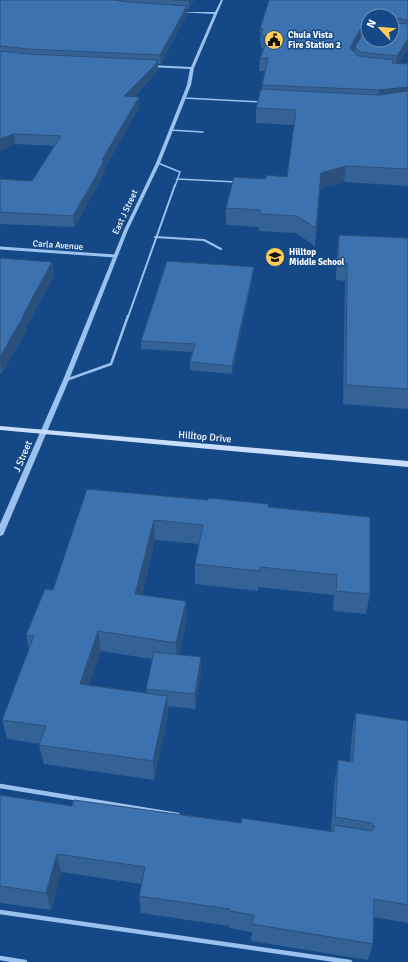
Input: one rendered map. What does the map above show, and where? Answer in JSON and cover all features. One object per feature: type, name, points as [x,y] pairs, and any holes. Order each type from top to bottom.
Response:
[{"type":"main road","name":"Hilltop Drive","points":[[0,428],[408,464]]},
{"type":"street","name":"East J Street","points":[[43,432],[66,380],[115,256],[158,163],[189,85],[192,68],[222,0]]},
{"type":"street","points":[[176,12],[216,13]]},
{"type":"street","points":[[148,66],[192,68]]},
{"type":"street","name":"Carla Avenue","points":[[0,248],[115,256]]},
{"type":"street","name":"J Street","points":[[0,533],[43,432]]},
{"type":"lane","points":[[184,98],[268,103]]},
{"type":"lane","points":[[170,130],[202,132]]},
{"type":"lane","points":[[66,380],[111,364],[155,237],[180,172],[158,163]]},
{"type":"lane","points":[[177,179],[241,182]]},
{"type":"lane","points":[[155,237],[204,240],[221,249]]},
{"type":"lane","points":[[0,786],[187,816]]},
{"type":"lane","points":[[0,912],[350,962]]},
{"type":"lane","points":[[0,958],[24,962]]},
{"type":"building","points":[[0,0],[114,0],[187,6],[160,55],[28,49],[0,46]]},
{"type":"building","points":[[269,0],[408,0],[408,20],[400,19],[400,8],[360,8],[360,29],[350,48],[358,56],[394,60],[392,63],[408,64],[408,87],[379,90],[262,85],[268,58],[260,58],[269,36],[261,36],[263,29],[260,29]]},
{"type":"building","points":[[400,23],[408,24],[408,39],[397,56],[360,52],[355,47],[360,39],[360,48],[400,48]]},
{"type":"building","points":[[0,51],[28,54],[158,60],[155,65],[124,96],[139,97],[102,160],[104,160],[96,176],[73,216],[0,212],[0,179],[32,181],[61,136],[14,134],[0,139]]},
{"type":"building","points":[[261,89],[379,95],[408,91],[408,169],[346,166],[321,173],[316,228],[297,216],[260,214],[260,210],[226,208],[234,177],[266,179],[266,175],[287,177],[296,110],[256,108]]},
{"type":"building","points":[[339,235],[408,238],[408,389],[346,385],[347,263],[338,262]]},
{"type":"building","points":[[0,258],[52,262],[0,357]]},
{"type":"building","points":[[167,261],[254,267],[232,366],[190,362],[195,344],[141,341]]},
{"type":"building","points":[[87,489],[208,500],[209,498],[268,504],[268,507],[370,517],[370,594],[336,591],[337,575],[260,567],[259,571],[195,564],[203,525],[154,520],[135,594],[186,601],[176,643],[98,631],[80,684],[167,696],[153,761],[39,745],[46,726],[2,720],[34,636],[26,635],[45,589],[53,590]]},
{"type":"building","points":[[154,652],[201,657],[195,694],[146,689]]},
{"type":"building","points":[[356,713],[408,721],[408,905],[374,899],[373,944],[252,924],[254,915],[230,911],[230,909],[139,896],[145,867],[57,854],[46,893],[0,886],[0,795],[72,806],[74,800],[241,823],[242,818],[334,832],[334,825],[372,831],[375,827],[372,823],[335,817],[338,760],[353,762]]},
{"type":"place","name":"Chula Vista Fire Station 2","points":[[274,40]]},
{"type":"place","name":"Hilltop Middle School","points":[[275,257]]}]
